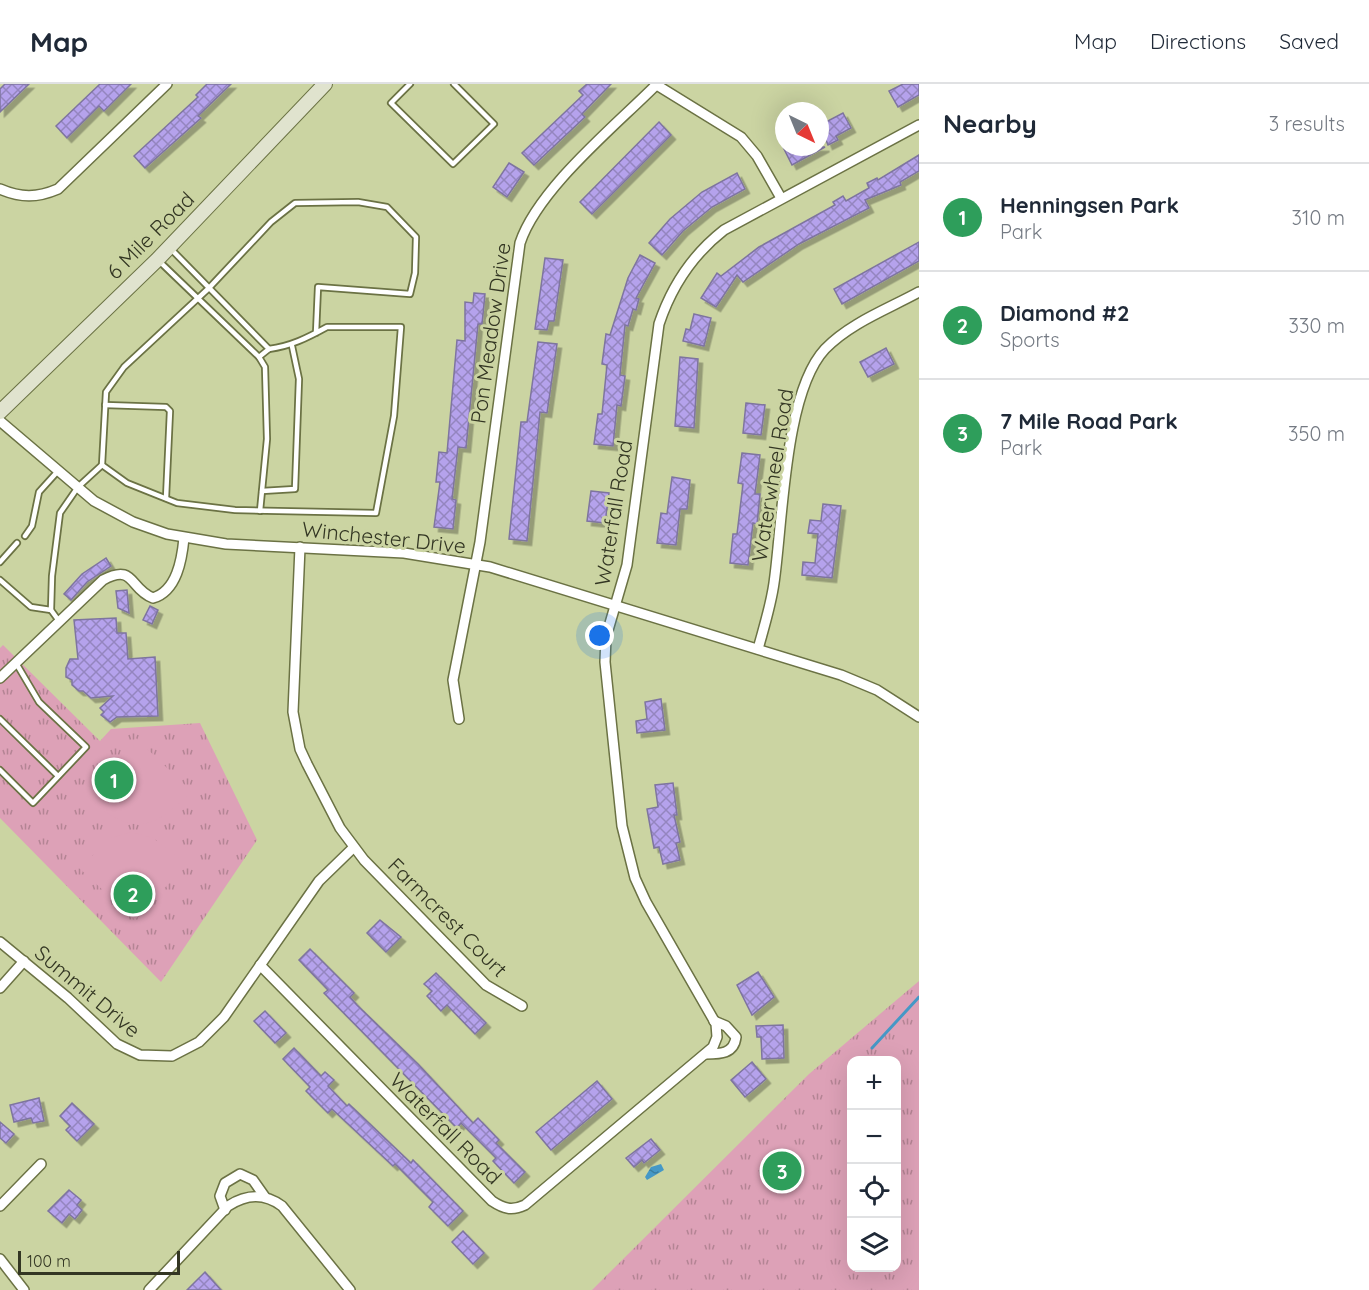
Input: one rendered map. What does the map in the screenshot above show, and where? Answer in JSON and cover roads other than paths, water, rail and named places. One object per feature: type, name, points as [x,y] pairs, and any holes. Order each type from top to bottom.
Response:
[{"type":"street","points":[[0,189],[27,197],[45,195],[58,189],[167,84]]},
{"type":"street","name":"6 Mile Road","points":[[0,412],[157,260],[325,84]]},
{"type":"street","points":[[655,85],[741,137],[757,156],[781,198]]},
{"type":"street","name":"Pon Meadow Drive","points":[[459,719],[453,680],[475,565],[517,255],[523,232],[545,196],[655,85]]},
{"type":"street","name":"Waterfall Road","points":[[260,965],[492,1201],[504,1208],[525,1205],[706,1054],[721,1054],[730,1051],[736,1044],[736,1037],[732,1030],[714,1021],[646,902],[627,852],[605,663],[606,637],[627,566],[655,345],[666,303],[683,272],[710,241],[736,222],[919,125]]},
{"type":"street","name":"Waterwheel Road","points":[[758,649],[774,584],[797,405],[809,372],[824,350],[844,333],[919,292]]},
{"type":"street","name":"Winchester Drive","points":[[0,421],[94,501],[149,528],[184,538],[226,544],[404,553],[475,565],[550,584],[860,682],[900,703],[919,717]]},
{"type":"street","points":[[0,678],[103,580],[113,574],[124,573],[130,576],[144,595],[158,597],[167,591],[180,565],[184,538]]},
{"type":"street","name":"Farmcrest Court","points":[[300,547],[293,700],[295,729],[307,764],[353,848],[486,985],[522,1006]]},
{"type":"street","name":"Summit Drive","points":[[0,942],[117,1044],[140,1055],[162,1057],[186,1050],[211,1032],[319,881],[353,848]]},
{"type":"street","points":[[0,988],[24,961]]},
{"type":"street","points":[[706,1054],[713,1047],[717,1037],[714,1021]]},
{"type":"street","points":[[0,1206],[41,1164]]},
{"type":"street","points":[[225,1210],[220,1196],[225,1184],[240,1174],[253,1180],[265,1197],[282,1206],[350,1290]]},
{"type":"street","points":[[149,1290],[225,1210],[244,1197],[265,1197]]},
{"type":"street","points":[[0,1259],[24,1290]]},
{"type":"lane","points":[[410,84],[391,103],[453,164],[494,124],[454,84]]},
{"type":"lane","points":[[59,622],[51,610],[52,576],[60,513],[78,487],[102,465],[106,392],[124,367],[209,288],[271,222],[295,203],[358,202],[387,207],[416,237],[415,273],[410,294],[318,287],[316,333]]},
{"type":"lane","points":[[169,247],[269,350]]},
{"type":"lane","points":[[157,260],[259,357],[265,367],[267,439],[260,511]]},
{"type":"lane","points":[[102,465],[128,483],[177,503],[260,511],[376,513],[394,416],[401,327],[327,327],[292,346],[269,350],[259,357]]},
{"type":"lane","points":[[262,491],[295,489],[299,379],[292,346]]},
{"type":"lane","points":[[105,405],[166,407],[170,411],[165,498]]},
{"type":"lane","points":[[25,536],[32,526],[39,492],[58,471]]},
{"type":"lane","points":[[0,562],[17,543]]},
{"type":"lane","points":[[0,580],[31,607],[51,610]]},
{"type":"lane","points":[[0,770],[33,803],[86,747],[39,702],[16,663]]},
{"type":"lane","points":[[0,719],[58,776]]},
{"type":"water","points":[[661,1164],[664,1170],[647,1180],[645,1177],[651,1167]]},
{"type":"waterway","points":[[872,1048],[919,997]]},
{"type":"place","name":"Henningsen Park","points":[[114,780]]},
{"type":"place","name":"Diamond #2","points":[[133,894]]},
{"type":"place","name":"7 Mile Road Park","points":[[782,1171]]}]
